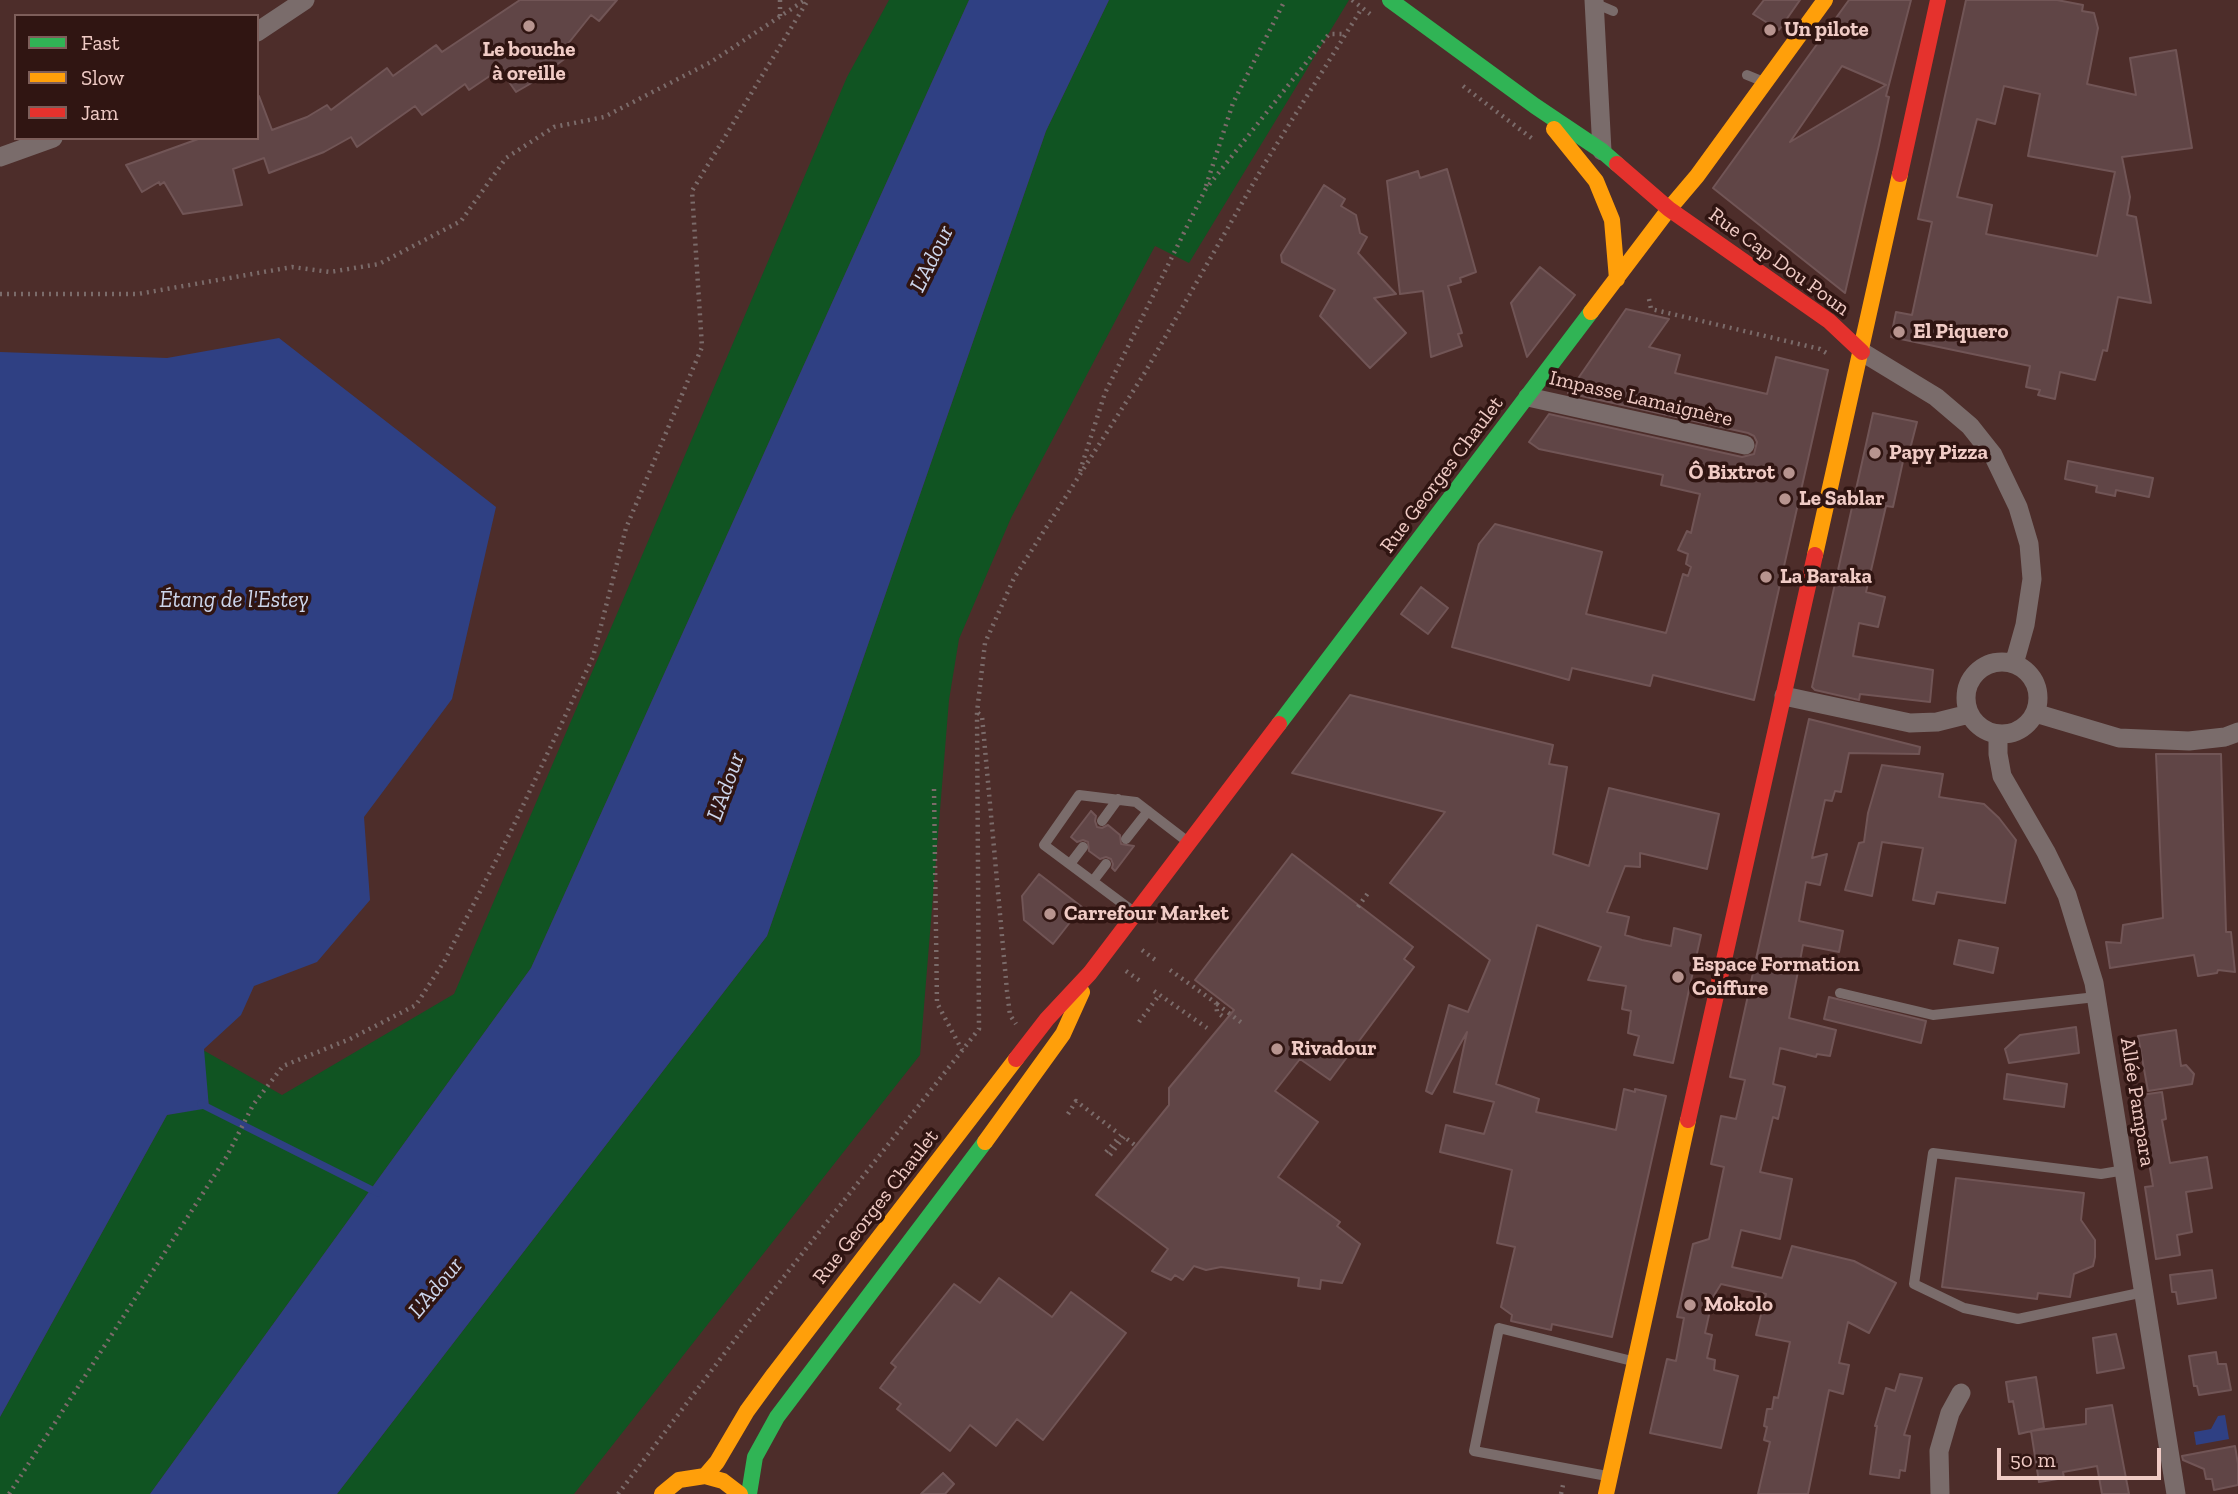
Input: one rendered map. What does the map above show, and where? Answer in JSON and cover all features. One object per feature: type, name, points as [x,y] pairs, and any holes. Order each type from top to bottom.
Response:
[{"type":"main road","points":[[1390,0],[1535,106],[1596,181],[1612,220],[1617,279]]},
{"type":"main road","name":"Rue Georges Chaulet","points":[[705,1476],[774,1374],[1047,1019],[1090,973],[1701,170],[1825,0]]},
{"type":"main road","points":[[1606,1494],[1730,929],[1862,352],[1938,0]]},
{"type":"main road","name":"Rue Cap Dou Poun","points":[[1535,106],[1602,151],[1669,209],[1829,321],[1862,352]]},
{"type":"main road","name":"Rue Georges Chaulet","points":[[749,1494],[755,1457],[777,1417],[1031,1080],[1063,1034],[1090,973]]},
{"type":"main road","points":[[662,1494],[680,1480],[705,1476],[723,1481],[740,1494]]},
{"type":"street","points":[[259,31],[305,0]]},
{"type":"street","points":[[1594,1],[1602,151]]},
{"type":"street","points":[[0,158],[48,140]]},
{"type":"street","points":[[1862,352],[1936,397],[1970,426],[1993,455],[2018,507],[2029,544],[2032,579],[2025,625],[2014,664]]},
{"type":"street","name":"Impasse Lamaignère","points":[[1528,397],[1745,445]]},
{"type":"street","points":[[1990,664],[2014,664],[2032,678],[2038,701],[2035,712],[2021,730],[1998,735],[1976,724],[1969,714],[1966,690],[1979,670],[1990,664]]},
{"type":"street","points":[[1784,696],[1910,723],[1937,722],[1969,714]]},
{"type":"street","points":[[2035,712],[2119,738],[2189,741],[2225,737],[2238,732]]},
{"type":"street","name":"Allée Pampara","points":[[1998,735],[2002,776],[2046,852],[2067,895],[2096,997],[2176,1494]]},
{"type":"street","points":[[1940,1494],[1939,1451],[1950,1413],[1961,1393]]},
{"type":"lane","points":[[1594,1],[1613,11]]},
{"type":"lane","points":[[1747,75],[1765,83]]},
{"type":"lane","points":[[1134,913],[1044,845],[1079,795],[1136,802],[1188,842]]},
{"type":"lane","points":[[1102,821],[1118,799]]},
{"type":"lane","points":[[1126,839],[1148,811]]},
{"type":"lane","points":[[1070,864],[1083,846]]},
{"type":"lane","points":[[1093,881],[1106,864]]},
{"type":"lane","points":[[1840,993],[1933,1015],[2096,997]]},
{"type":"lane","points":[[2125,1170],[2101,1174],[1933,1153],[1914,1284],[1964,1308],[2018,1319],[2144,1292]]},
{"type":"lane","points":[[1610,1476],[1474,1451],[1499,1328],[1636,1362]]},
{"type":"path","points":[[780,0],[780,17]]},
{"type":"path","points":[[0,294],[138,294],[292,267],[330,272],[379,264],[461,221],[506,158],[554,127],[604,117],[712,62],[806,0]]},
{"type":"path","points":[[9,1494],[227,1156],[253,1105],[283,1066],[351,1039],[416,1005],[445,960],[510,833],[593,657],[626,528],[702,347],[692,191],[806,0]]},
{"type":"path","points":[[1077,480],[1105,393],[1205,190],[1233,103],[1285,0]]},
{"type":"path","points":[[1352,0],[1373,16]]},
{"type":"path","points":[[618,1494],[746,1325],[979,1029],[977,712],[985,643],[1014,578],[1144,374],[1265,163],[1362,8]]},
{"type":"path","points":[[1205,190],[1329,34],[1346,34]]},
{"type":"path","points":[[1460,84],[1535,141]]},
{"type":"path","points":[[1649,299],[1651,309],[1819,349],[1836,358]]},
{"type":"path","points":[[977,712],[982,716],[1010,1015],[1017,1026],[1033,1037]]},
{"type":"path","points":[[934,789],[937,1003],[962,1050]]},
{"type":"path","points":[[1358,907],[1368,893]]},
{"type":"path","points":[[1142,950],[1158,962]]},
{"type":"path","points":[[1126,971],[1143,983]]},
{"type":"path","points":[[1170,971],[1242,1023]]},
{"type":"path","points":[[1139,1021],[1157,992],[1208,1028]]},
{"type":"path","points":[[1216,1003],[1217,1012],[1226,1019]]},
{"type":"path","points":[[1068,1114],[1076,1101],[1136,1146]]},
{"type":"path","points":[[1108,1154],[1122,1136]]},
{"type":"path","points":[[1561,1494],[1563,1485]]},
{"type":"green space","points":[[889,0],[969,0],[531,968],[150,1494],[0,1494],[0,1417],[167,1115],[209,1107],[203,1050],[282,1095],[454,994],[847,77]]},
{"type":"green space","points":[[1109,0],[1349,0],[1189,263],[1155,246],[1011,518],[959,639],[949,700],[920,1055],[574,1494],[337,1494],[767,936],[1046,131]]},
{"type":"water","name":"L'Adour","points":[[969,0],[1109,0],[1046,131],[767,936],[337,1494],[150,1494],[531,968]]},
{"type":"water","name":"Étang de l'Estey","points":[[279,338],[496,507],[452,699],[364,817],[370,900],[317,962],[254,986],[241,1015],[204,1049],[209,1108],[167,1115],[0,1417],[0,352],[167,358]]},
{"type":"water","points":[[2225,1415],[2229,1439],[2196,1445],[2194,1432],[2211,1429],[2218,1416]]},
{"type":"building","points":[[520,0],[617,0],[599,21],[591,15],[563,50],[567,57],[516,92],[500,69],[469,90],[465,84],[422,115],[415,106],[357,147],[351,137],[324,152],[269,173],[264,158],[233,169],[242,205],[183,214],[164,182],[142,192],[126,165],[195,140],[259,140],[259,96],[272,130],[307,117],[327,105],[331,110],[387,68],[393,76],[436,45],[442,52]]},
{"type":"building","points":[[1764,0],[1800,0],[1779,30],[1753,14]]},
{"type":"building","points":[[1849,0],[1911,0],[1886,96],[1889,97],[1845,293],[1713,188]],"holes":[[[1842,66],[1886,85],[1790,142]]]},
{"type":"building","points":[[1966,0],[2057,0],[2083,5],[2082,11],[2094,13],[2098,28],[2087,84],[2136,95],[2130,58],[2176,50],[2192,148],[2122,157],[2130,197],[2127,215],[2136,217],[2151,303],[2118,297],[2107,351],[2103,350],[2095,380],[2060,372],[2055,399],[2038,395],[2040,390],[2026,387],[2030,366],[1891,337],[1896,312],[1912,315],[1932,222],[1918,219]],"holes":[[[2004,86],[2040,94],[2028,156],[2115,172],[2097,256],[1986,234],[1992,205],[1957,197],[1977,119],[1995,124]]]},
{"type":"building","points":[[1447,169],[1476,272],[1460,278],[1461,282],[1448,286],[1462,333],[1458,334],[1462,346],[1431,357],[1423,291],[1400,294],[1387,181],[1418,171],[1420,178]]},
{"type":"building","points":[[1324,185],[1345,199],[1341,206],[1356,215],[1360,233],[1367,237],[1358,253],[1396,294],[1374,298],[1406,333],[1370,368],[1320,316],[1335,290],[1282,262],[1281,255]]},
{"type":"building","points":[[1540,267],[1575,295],[1527,357],[1511,303]]},
{"type":"building","points":[[1626,309],[1669,319],[1649,347],[1680,355],[1675,373],[1767,394],[1776,357],[1828,370],[1754,700],[1653,675],[1650,686],[1572,668],[1569,680],[1452,647],[1479,544],[1495,524],[1602,552],[1586,614],[1666,633],[1683,574],[1688,576],[1691,567],[1686,564],[1688,554],[1678,550],[1687,531],[1691,533],[1700,494],[1661,485],[1663,475],[1539,449],[1529,442],[1549,414],[1742,457],[1754,454],[1757,442],[1754,436],[1748,433],[1568,393]]},
{"type":"building","points":[[1873,413],[1917,422],[1909,453],[1905,452],[1893,507],[1886,506],[1866,592],[1885,597],[1878,627],[1859,623],[1853,656],[1933,670],[1930,702],[1860,694],[1859,700],[1812,687]]},
{"type":"building","points":[[2068,461],[2153,478],[2149,497],[2116,490],[2115,496],[2096,492],[2097,486],[2065,479]]},
{"type":"building","points":[[1421,587],[1448,608],[1428,634],[1401,614]]},
{"type":"building","points":[[1350,695],[1553,745],[1549,764],[1567,767],[1553,854],[1589,866],[1609,788],[1719,814],[1707,869],[1640,853],[1640,867],[1625,866],[1607,912],[1629,917],[1625,935],[1642,940],[1671,946],[1674,928],[1701,935],[1673,1063],[1634,1055],[1639,1036],[1628,1033],[1631,1011],[1622,1009],[1626,986],[1588,980],[1601,947],[1537,925],[1496,1084],[1539,1099],[1536,1112],[1616,1130],[1624,1089],[1666,1096],[1612,1337],[1552,1324],[1551,1330],[1511,1321],[1512,1315],[1501,1307],[1515,1247],[1497,1243],[1512,1170],[1440,1152],[1446,1125],[1484,1134],[1494,1102],[1454,1092],[1467,1032],[1432,1094],[1426,1091],[1449,1005],[1468,1012],[1490,960],[1390,883],[1445,812],[1292,773]]},
{"type":"building","points":[[1809,719],[1920,747],[1919,754],[1849,753],[1841,792],[1835,791],[1832,801],[1825,800],[1812,858],[1827,854],[1820,885],[1806,882],[1799,921],[1843,931],[1839,952],[1803,945],[1789,1018],[1836,1030],[1830,1056],[1817,1054],[1816,1057],[1780,1048],[1773,1084],[1785,1087],[1778,1119],[1773,1117],[1760,1172],[1792,1179],[1780,1239],[1741,1230],[1732,1267],[1782,1278],[1792,1246],[1854,1261],[1896,1283],[1869,1333],[1848,1322],[1839,1363],[1849,1365],[1843,1394],[1829,1390],[1808,1494],[1758,1494],[1770,1442],[1764,1440],[1767,1409],[1772,1409],[1774,1397],[1778,1398],[1790,1342],[1756,1335],[1766,1294],[1721,1284],[1713,1297],[1705,1333],[1712,1335],[1707,1358],[1715,1360],[1714,1370],[1738,1376],[1721,1448],[1650,1433],[1667,1359],[1676,1361],[1684,1318],[1677,1317],[1693,1244],[1709,1239],[1724,1167],[1711,1164],[1721,1116],[1736,1119],[1745,1080],[1730,1077]]},
{"type":"building","points":[[2156,754],[2221,754],[2226,932],[2231,932],[2235,972],[2218,970],[2217,973],[2198,976],[2194,955],[2110,968],[2106,942],[2121,943],[2123,925],[2163,918]]},
{"type":"building","points":[[1882,765],[1943,774],[1939,797],[1984,804],[1999,818],[2016,840],[2005,903],[1937,892],[1934,904],[1913,900],[1923,848],[1882,842],[1872,896],[1845,890],[1859,843],[1864,842],[1868,813]]},
{"type":"building","points":[[1091,811],[1096,816],[1097,827],[1108,825],[1120,835],[1121,844],[1134,846],[1115,871],[1111,859],[1100,859],[1089,851],[1088,842],[1077,842],[1071,837]]},
{"type":"building","name":"Rivadour","points":[[1292,854],[1413,947],[1404,959],[1414,967],[1330,1080],[1300,1059],[1275,1091],[1318,1122],[1278,1177],[1340,1222],[1337,1226],[1360,1244],[1342,1283],[1321,1280],[1320,1289],[1298,1286],[1299,1278],[1221,1267],[1206,1270],[1194,1266],[1183,1280],[1175,1275],[1171,1280],[1152,1271],[1168,1249],[1096,1195],[1169,1105],[1169,1088],[1234,1010],[1195,980]]},
{"type":"building","name":"Carrefour Market","points":[[1039,874],[1082,907],[1053,944],[1024,920],[1022,896]]},
{"type":"building","points":[[1959,940],[1998,948],[1993,973],[1954,964]]},
{"type":"building","points":[[1829,997],[1926,1021],[1921,1043],[1824,1019]]},
{"type":"building","points":[[2076,1027],[2079,1053],[2009,1063],[2005,1049],[2020,1035]]},
{"type":"building","points":[[2176,1030],[2181,1066],[2186,1065],[2194,1074],[2192,1084],[2148,1091],[2138,1036]]},
{"type":"building","points":[[2007,1074],[2067,1084],[2064,1107],[2004,1099]]},
{"type":"building","points":[[2162,1092],[2166,1119],[2162,1120],[2170,1163],[2207,1157],[2212,1188],[2186,1192],[2192,1232],[2177,1235],[2180,1255],[2156,1259],[2145,1187],[2153,1186],[2134,1096]]},
{"type":"building","points":[[1956,1178],[2084,1193],[2081,1220],[2095,1240],[2095,1257],[2093,1266],[2074,1274],[2070,1297],[2038,1293],[2037,1299],[1942,1287]]},
{"type":"building","points":[[2212,1270],[2216,1298],[2178,1304],[2176,1292],[2172,1292],[2170,1275]]},
{"type":"building","points":[[999,1278],[1052,1317],[1071,1292],[1126,1333],[1043,1440],[1017,1419],[996,1446],[970,1425],[950,1451],[897,1409],[901,1404],[880,1388],[896,1367],[891,1363],[954,1284],[980,1303]]},
{"type":"building","points":[[2116,1334],[2124,1368],[2097,1373],[2093,1338]]},
{"type":"building","points":[[2216,1352],[2218,1364],[2226,1364],[2231,1390],[2199,1395],[2197,1386],[2194,1386],[2189,1356]]},
{"type":"building","points":[[1900,1374],[1922,1378],[1904,1435],[1910,1436],[1905,1471],[1900,1470],[1899,1478],[1870,1474],[1875,1426],[1886,1388],[1895,1391]]},
{"type":"building","points":[[2036,1377],[2044,1428],[2019,1434],[2013,1401],[2009,1402],[2006,1382]]},
{"type":"building","points":[[2112,1405],[2129,1494],[2102,1494],[2097,1466],[2063,1472],[2064,1478],[2039,1482],[2031,1431],[2086,1424],[2086,1409]]},
{"type":"building","points":[[2235,1446],[2238,1485],[2214,1490],[2212,1479],[2206,1479],[2204,1469],[2183,1460],[2182,1456]]},
{"type":"building","points":[[943,1473],[954,1484],[945,1494],[921,1494]]},
{"type":"waterway","points":[[201,1104],[378,1193]]},
{"type":"traffic: fast","points":[[1390,0],[1617,164]]},
{"type":"traffic: fast","points":[[1279,724],[1591,312]]},
{"type":"traffic: fast","points":[[749,1494],[755,1457],[777,1417],[985,1142]]},
{"type":"traffic: slow","points":[[1591,312],[1697,176],[1825,0]]},
{"type":"traffic: slow","points":[[1554,129],[1596,181],[1612,220],[1617,279]]},
{"type":"traffic: slow","points":[[1815,555],[1900,174]]},
{"type":"traffic: slow","points":[[985,1142],[1063,1034],[1082,992]]},
{"type":"traffic: slow","points":[[705,1476],[774,1374],[1016,1059]]},
{"type":"traffic: slow","points":[[1606,1494],[1688,1120]]},
{"type":"traffic: slow","points":[[662,1494],[679,1480],[705,1476],[723,1481],[740,1494]]},
{"type":"traffic: jam","points":[[1900,174],[1938,0]]},
{"type":"traffic: jam","points":[[1617,164],[1669,209],[1829,321],[1862,352]]},
{"type":"traffic: jam","points":[[1688,1120],[1815,555]]},
{"type":"traffic: jam","points":[[1016,1059],[1047,1019],[1090,973],[1279,724]]},
{"type":"place","name":"Le bouche à oreille","points":[[529,26]]},
{"type":"place","name":"Un pilote","points":[[1770,30]]},
{"type":"place","name":"El Piquero","points":[[1899,332]]},
{"type":"place","name":"Papy Pizza","points":[[1875,453]]},
{"type":"place","name":"Ô Bixtrot","points":[[1789,473]]},
{"type":"place","name":"Le Sablar","points":[[1785,499]]},
{"type":"place","name":"La Baraka","points":[[1766,577]]},
{"type":"place","name":"Carrefour Market","points":[[1050,914]]},
{"type":"place","name":"Espace Formation Coiffure","points":[[1678,977]]},
{"type":"place","name":"Rivadour","points":[[1277,1049]]},
{"type":"place","name":"Mokolo","points":[[1690,1305]]}]
